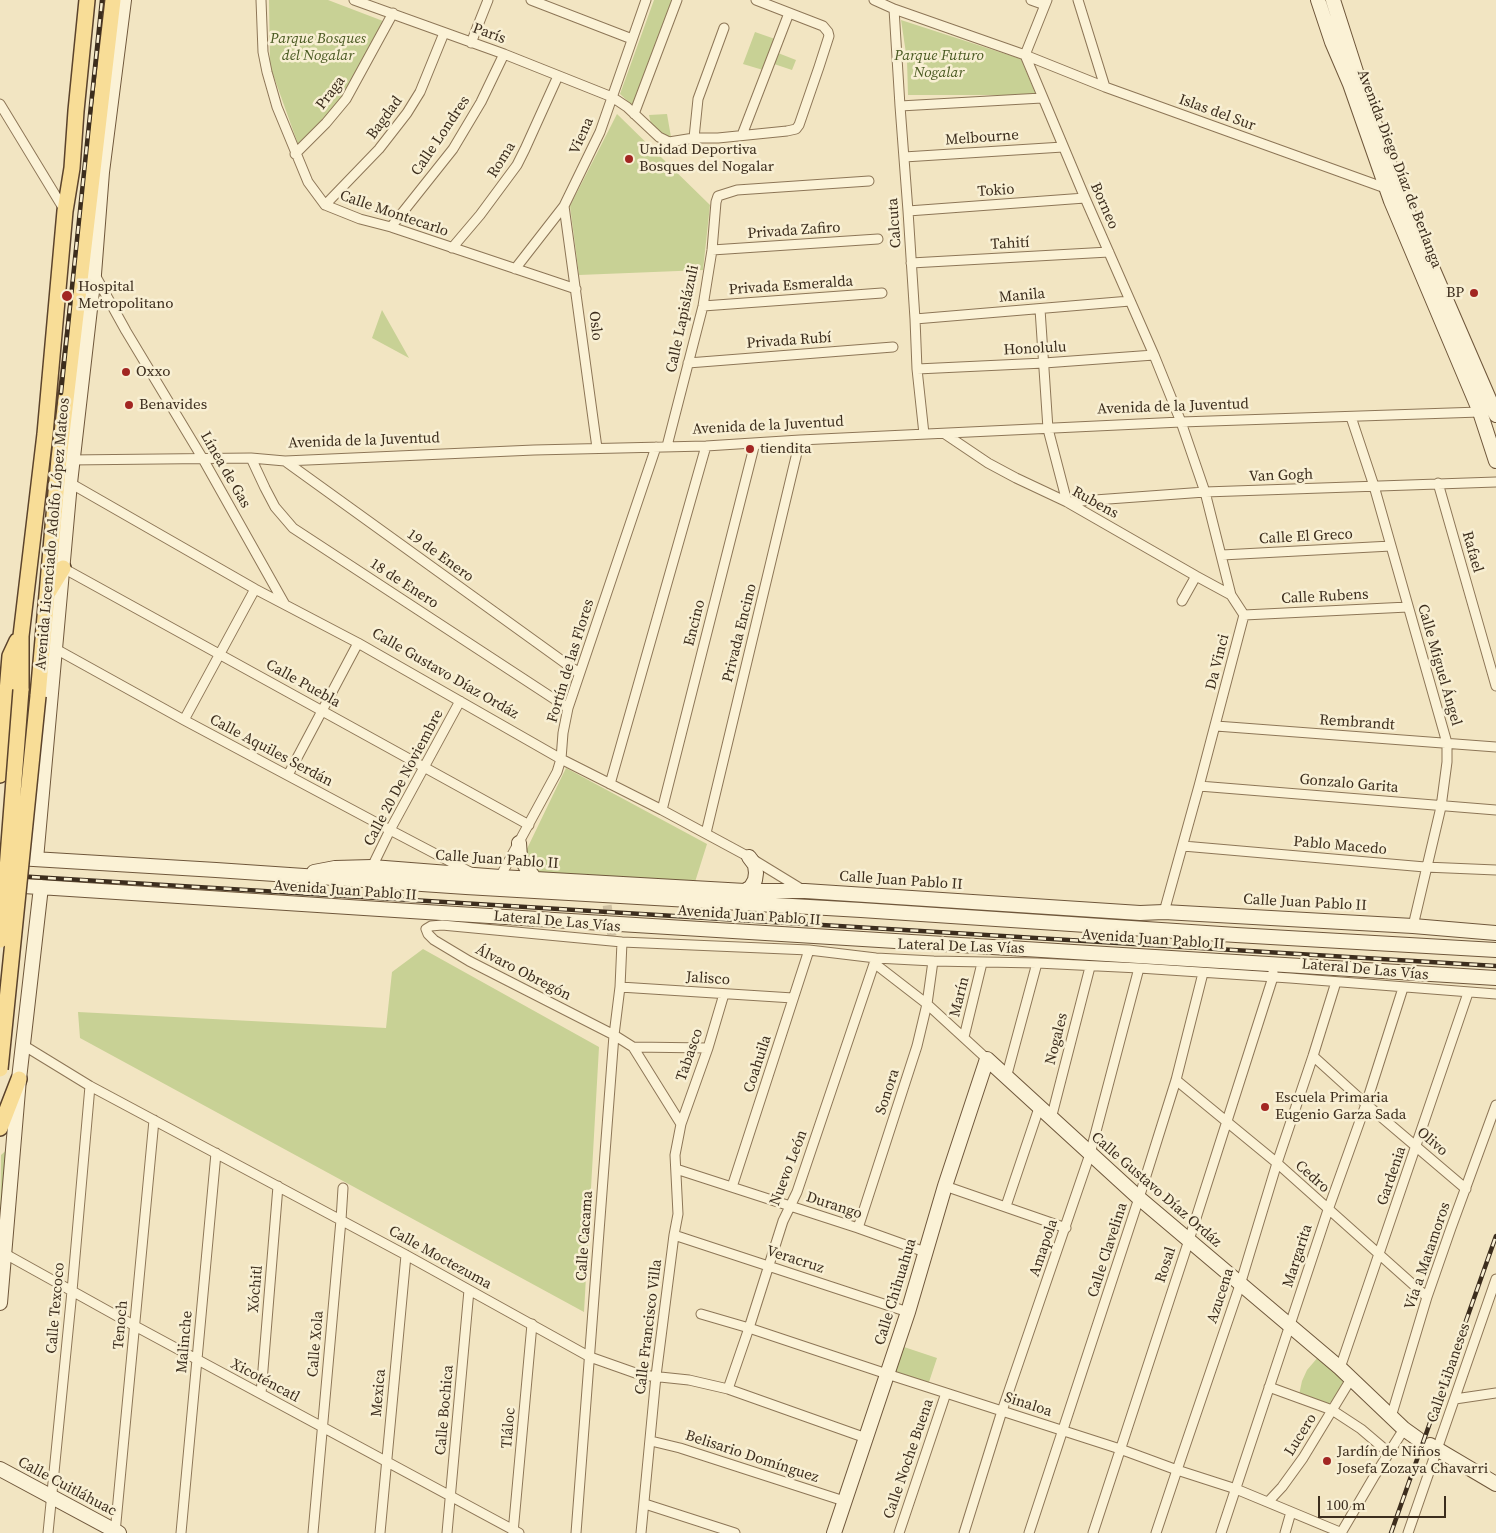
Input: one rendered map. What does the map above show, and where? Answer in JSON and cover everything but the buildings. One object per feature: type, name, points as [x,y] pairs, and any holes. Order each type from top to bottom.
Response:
[{"type":"main road","name":"Avenida Licenciado Adolfo López Mateos","points":[[0,940],[20,690],[21,636],[45,434],[65,211],[72,168],[87,0]]},
{"type":"main road","name":"Avenida Licenciado Adolfo López Mateos","points":[[0,1069],[47,595],[65,460],[113,0]]},
{"type":"main road","points":[[36,859],[70,483],[65,460],[94,274],[102,172],[124,0]]},
{"type":"main road","name":"Avenida Diego Díaz de Berlanga","points":[[1318,0],[1332,42],[1393,190],[1480,412],[1496,461]]},
{"type":"main road","name":"Avenida Diego Díaz de Berlanga","points":[[1332,1],[1393,190],[1495,412]]},
{"type":"main road","points":[[1332,42],[1338,49],[1352,78],[1355,81],[1359,81]]},
{"type":"main road","points":[[47,595],[63,568]]},
{"type":"main road","points":[[0,775],[10,656],[15,643],[21,636]]},
{"type":"main road","points":[[0,837],[8,842],[24,844],[32,842],[38,837]]},
{"type":"main road","points":[[519,843],[520,857],[535,879]]},
{"type":"main road","points":[[745,892],[751,887],[756,873],[755,865],[749,857]]},
{"type":"main road","name":"Avenida Juan Pablo II","points":[[0,858],[861,910],[1236,935],[1493,949]]},
{"type":"main road","name":"Calle Juan Pablo II","points":[[306,876],[315,871],[335,868],[372,868],[604,885],[745,892],[805,891],[1140,913],[1164,912],[1413,926],[1496,933]]},
{"type":"main road","name":"Avenida Juan Pablo II","points":[[0,884],[1273,970],[1496,978]]},
{"type":"main road","points":[[0,1303],[2,1252],[22,1045],[41,887]]},
{"type":"main road","points":[[1140,913],[1175,919],[1236,935]]},
{"type":"main road","name":"Calle Gustavo Díaz Ordáz","points":[[987,1059],[1139,1198],[1340,1368],[1404,1429],[1496,1484]]},
{"type":"main road","name":"Calle Chihuahua","points":[[834,1533],[908,1312],[945,1186],[987,1059]]},
{"type":"main road","points":[[0,1128],[19,1079]]},
{"type":"main road","name":"Calle Cuitláhuac","points":[[0,1469],[116,1532]]},
{"type":"street","name":"Calle Montecarlo","points":[[261,0],[263,52],[277,107],[308,182],[325,205],[360,219],[391,227],[576,289]]},
{"type":"street","name":"París","points":[[354,0],[504,54],[612,97],[627,107],[665,140],[675,142],[694,138],[718,138],[796,129],[799,125],[828,32],[822,26],[788,13]]},
{"type":"street","points":[[472,43],[488,0]]},
{"type":"street","points":[[531,0],[632,39]]},
{"type":"street","name":"Viena","points":[[515,269],[564,206],[600,132],[646,0]]},
{"type":"street","points":[[634,114],[678,0]]},
{"type":"street","points":[[742,135],[788,13],[756,0]]},
{"type":"street","name":"Islas del Sur","points":[[874,0],[894,9],[1025,55],[1105,87],[1393,190]]},
{"type":"street","points":[[1025,55],[1046,3],[1030,0]]},
{"type":"street","points":[[1078,0],[1105,87]]},
{"type":"street","name":"Calcuta","points":[[894,9],[917,369],[924,434]]},
{"type":"street","name":"Praga","points":[[295,154],[326,123],[346,99],[393,14]]},
{"type":"street","points":[[694,138],[698,99],[724,28]]},
{"type":"street","name":"Bagdad","points":[[325,205],[373,156],[407,113],[420,92],[444,33]]},
{"type":"street","name":"Calle Londres","points":[[391,227],[453,149],[481,102],[504,54]]},
{"type":"street","name":"Borneo","points":[[1025,55],[1062,147],[1110,252],[1181,422]]},
{"type":"street","name":"Roma","points":[[452,248],[480,215],[526,149],[558,76]]},
{"type":"street","points":[[900,106],[1042,98]]},
{"type":"street","points":[[0,104],[65,211]]},
{"type":"street","name":"Melbourne","points":[[904,157],[1062,147]]},
{"type":"street","name":"Calle Lapislázuli","points":[[667,446],[703,306],[718,196],[736,190],[870,180]]},
{"type":"street","name":"Tokio","points":[[908,211],[1085,198]]},
{"type":"street","name":"Oslo","points":[[564,206],[597,448]]},
{"type":"street","name":"Privada Zafiro","points":[[712,250],[878,239]]},
{"type":"street","name":"Tahití","points":[[911,263],[1110,252]]},
{"type":"street","name":"Línea de Gas","points":[[94,274],[203,459],[284,603]]},
{"type":"street","name":"Privada Esmeralda","points":[[703,306],[882,293]]},
{"type":"street","name":"Manila","points":[[915,319],[1130,301]]},
{"type":"street","points":[[1040,309],[1048,429],[1067,502]]},
{"type":"street","name":"Privada Rubí","points":[[688,363],[893,347]]},
{"type":"street","name":"Honolulu","points":[[917,369],[1154,355]]},
{"type":"street","name":"Avenida de la Juventud","points":[[65,460],[251,458],[285,461],[534,450],[706,446],[1181,422],[1480,412]]},
{"type":"street","name":"Calle Miguel Ángel","points":[[1350,417],[1374,486],[1447,743],[1448,753],[1440,807],[1413,926]]},
{"type":"street","points":[[1181,422],[1205,492],[1232,594],[1244,615]]},
{"type":"street","name":"Rubens","points":[[945,434],[988,463],[1067,502],[1196,576],[1232,594]]},
{"type":"street","name":"Privada Encino","points":[[706,833],[800,440]]},
{"type":"street","name":"Encino","points":[[662,810],[756,443]]},
{"type":"street","points":[[610,784],[706,446]]},
{"type":"street","name":"Fortín de las Flores","points":[[500,877],[557,772],[568,708],[656,447]]},
{"type":"street","name":"18 de Enero","points":[[251,458],[275,507],[298,531],[568,708]]},
{"type":"street","name":"19 de Enero","points":[[285,461],[579,673]]},
{"type":"street","name":"Van Gogh","points":[[1067,502],[1205,492],[1496,482]]},
{"type":"street","name":"Calle Gustavo Díaz Ordáz","points":[[70,483],[255,588],[358,643],[560,759],[706,833],[805,891]]},
{"type":"street","name":"Rafael","points":[[1438,484],[1496,686]]},
{"type":"street","name":"Calle El Greco","points":[[1222,555],[1391,546]]},
{"type":"street","name":"Calle Puebla","points":[[63,568],[529,825]]},
{"type":"street","points":[[1182,601],[1196,576]]},
{"type":"street","points":[[184,720],[255,588]]},
{"type":"street","name":"Calle Rubens","points":[[1244,615],[1408,607]]},
{"type":"street","name":"Da Vinci","points":[[1164,912],[1216,726],[1244,615]]},
{"type":"street","points":[[288,774],[358,643]]},
{"type":"street","name":"Calle Aquiles Serdán","points":[[54,648],[184,720],[477,875]]},
{"type":"street","name":"Calle 20 De Noviembre","points":[[372,868],[390,830],[460,701]]},
{"type":"street","name":"Rembrandt","points":[[1216,726],[1496,747]]},
{"type":"street","name":"Gonzalo Garita","points":[[1199,786],[1320,795],[1440,807],[1496,810]]},
{"type":"street","name":"Pablo Macedo","points":[[1183,846],[1425,867],[1496,870]]},
{"type":"street","name":"Lateral De Las Vías","points":[[426,929],[431,926],[442,925],[612,938],[622,942],[809,950],[875,960],[1090,966],[1203,973],[1273,970],[1336,982],[1496,994]]},
{"type":"street","name":"Álvaro Obregón","points":[[426,929],[434,940],[469,961],[614,1035],[632,1047]]},
{"type":"street","name":"Calle Cacama","points":[[576,1533],[622,942]]},
{"type":"street","name":"Coahuila","points":[[732,1187],[809,950]]},
{"type":"street","name":"Calle Gustavo Díaz Ordáz","points":[[875,960],[987,1059]]},
{"type":"street","name":"Nuevo León","points":[[728,1389],[768,1266],[789,1206],[797,1192],[875,960]]},
{"type":"street","name":"Sonora","points":[[858,1228],[917,1046],[927,1004],[933,961]]},
{"type":"street","name":"Marín","points":[[964,1037],[982,963]]},
{"type":"street","points":[[1006,1078],[1037,964]]},
{"type":"street","name":"Nogales","points":[[1051,1119],[1090,966]]},
{"type":"street","name":"Amapola","points":[[964,1533],[1002,1411],[1090,1154],[1139,968]]},
{"type":"street","name":"Rosal","points":[[1093,1533],[1189,1240],[1273,970]]},
{"type":"street","name":"Calle Clavelina","points":[[1029,1533],[1176,1080],[1203,973]]},
{"type":"street","name":"Azucena","points":[[1156,1533],[1240,1285],[1277,1163],[1336,982]]},
{"type":"street","name":"Jalisco","points":[[620,987],[793,998]]},
{"type":"street","name":"Margarita","points":[[1221,1533],[1328,1210],[1366,1104],[1403,988]]},
{"type":"street","name":"Gardenia","points":[[1340,1368],[1468,993]]},
{"type":"street","name":"Tabasco","points":[[680,1124],[708,1048],[724,994]]},
{"type":"street","name":"Calle Moctezuma","points":[[22,1045],[90,1086],[590,1356],[641,1376],[689,1380],[728,1389],[866,1438]]},
{"type":"street","points":[[632,1047],[708,1048]]},
{"type":"street","points":[[632,1047],[680,1124]]},
{"type":"street","name":"Olivo","points":[[1313,1056],[1466,1189]]},
{"type":"street","name":"Cedro","points":[[1176,1080],[1277,1163],[1428,1297]]},
{"type":"street","name":"Calle Texcoco","points":[[48,1533],[90,1086]]},
{"type":"street","name":"Vía a Matamoros","points":[[1391,1417],[1428,1297],[1496,1105]]},
{"type":"street","points":[[1006,1206],[1039,1108]]},
{"type":"street","name":"Tenoch","points":[[116,1532],[154,1120]]},
{"type":"street","name":"Calle Francisco Villa","points":[[641,1533],[656,1376],[678,1214],[675,1155],[680,1124]]},
{"type":"street","name":"Malinche","points":[[181,1533],[216,1153]]},
{"type":"street","name":"Durango","points":[[676,1169],[858,1228],[925,1252]]},
{"type":"street","name":"Xóchitl","points":[[261,1394],[278,1186]]},
{"type":"street","points":[[945,1186],[1066,1228]]},
{"type":"street","name":"Calle Xola","points":[[313,1533],[343,1188]]},
{"type":"street","name":"Veracruz","points":[[674,1235],[908,1312]]},
{"type":"street","name":"Xicoténcatl","points":[[2,1252],[515,1532]]},
{"type":"street","name":"Mexica","points":[[380,1533],[406,1255]]},
{"type":"street","name":"Calle Libaneses","points":[[1408,1533],[1428,1444],[1455,1399],[1496,1279]]},
{"type":"street","name":"Calle Bochica","points":[[447,1533],[469,1290]]},
{"type":"street","name":"Sinaloa","points":[[701,1314],[1120,1449],[1176,1470],[1236,1489],[1341,1533]]},
{"type":"street","name":"Tláloc","points":[[515,1532],[532,1324]]},
{"type":"street","name":"Lucero","points":[[1268,1502],[1282,1487],[1303,1458],[1351,1379]]},
{"type":"street","points":[[1269,1387],[1332,1410],[1349,1420],[1388,1452]]},
{"type":"street","points":[[1455,1399],[1496,1393]]},
{"type":"street","name":"Calle Noche Buena","points":[[899,1533],[946,1394]]},
{"type":"street","points":[[1341,1533],[1357,1503],[1404,1429]]},
{"type":"street","name":"Belisario Domínguez","points":[[651,1441],[680,1448],[844,1501]]},
{"type":"street","points":[[645,1504],[735,1533]]},
{"type":"street","points":[[1284,1533],[1291,1512]]},
{"type":"green space","name":"Parque Bosques del Nogalar","points":[[269,0],[328,0],[383,21],[351,87],[299,147],[270,66]]},
{"type":"green space","points":[[654,0],[678,0],[633,106],[620,94]]},
{"type":"green space","name":"Parque Futuro Nogalar","points":[[901,20],[1021,59],[1036,95],[908,95],[907,60]]},
{"type":"green space","points":[[755,32],[775,39],[763,70],[743,64]]},
{"type":"green space","points":[[778,53],[796,60],[792,70],[774,64]]},
{"type":"green space","name":"Unidad Deportiva Bosques del Nogalar","points":[[617,114],[710,205],[703,270],[579,275],[570,206]]},
{"type":"green space","points":[[667,114],[671,137],[664,138],[651,124],[649,115]]},
{"type":"green space","points":[[382,310],[409,358],[372,338]]},
{"type":"green space","points":[[566,768],[707,844],[695,882],[535,872],[524,855]]},
{"type":"green space","points":[[423,949],[599,1047],[584,1312],[80,1038],[78,1012],[386,1028],[392,972]]},
{"type":"green space","points":[[12,1145],[0,1241],[1,1155]]},
{"type":"green space","points":[[904,1347],[937,1358],[928,1385],[898,1375],[896,1370]]},
{"type":"green space","points":[[1319,1356],[1344,1378],[1339,1396],[1328,1404],[1299,1395],[1307,1370]]},
{"type":"tunnel","points":[[605,892],[612,936]]},
{"type":"railway","points":[[61,393],[102,0]]},
{"type":"railway","points":[[0,875],[1496,966]]},
{"type":"railway","points":[[1391,1533],[1496,1236]]},
{"type":"place","name":"Unidad Deportiva Bosques del Nogalar","points":[[629,159]]},
{"type":"place","name":"BP","points":[[1474,293]]},
{"type":"place","name":"Hospital Metropolitano","points":[[67,296]]},
{"type":"place","name":"Oxxo","points":[[126,372]]},
{"type":"place","name":"Benavides","points":[[129,405]]},
{"type":"place","name":"tiendita","points":[[750,449]]},
{"type":"place","name":"Escuela Primaria Eugenio Garza Sada","points":[[1265,1107]]},
{"type":"place","name":"Jardín de Niños Josefa Zozaya Chavarri","points":[[1327,1461]]}]
